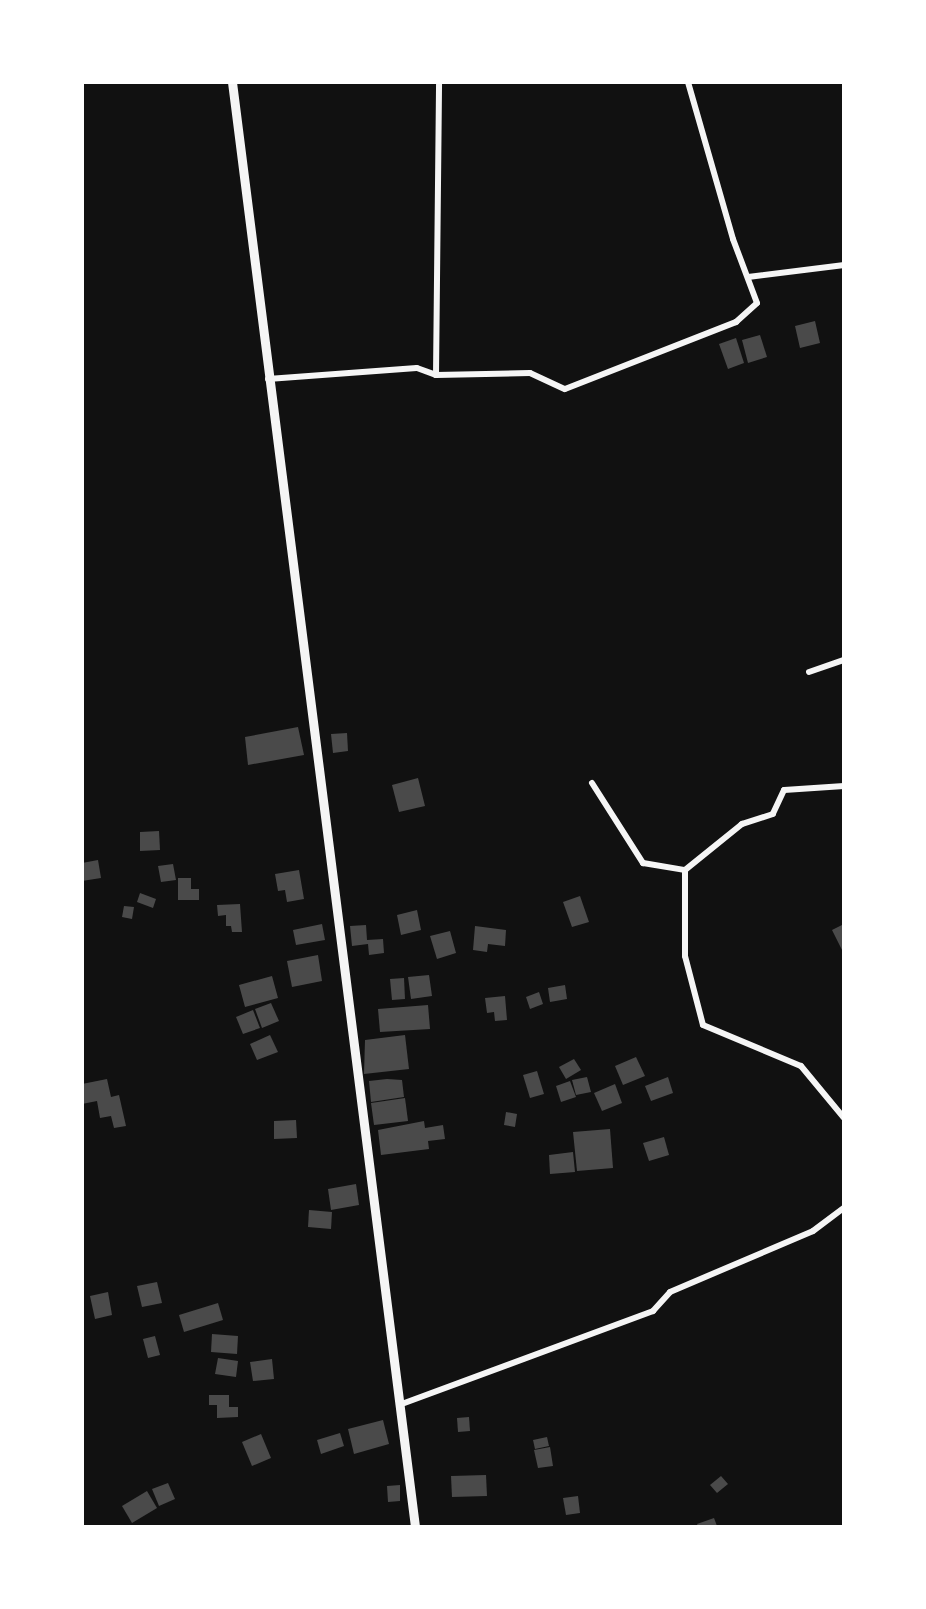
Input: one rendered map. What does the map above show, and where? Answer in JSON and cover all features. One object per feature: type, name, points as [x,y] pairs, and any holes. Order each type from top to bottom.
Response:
[{"type":"street","points":[[232,82],[268,379],[416,1527]]},
{"type":"street","points":[[436,375],[439,82]]},
{"type":"street","points":[[268,379],[417,368],[436,375],[530,373],[565,388],[735,321],[757,303],[688,82]]},
{"type":"street","points":[[748,277],[843,265]]},
{"type":"street","points":[[809,672],[843,660]]},
{"type":"street","points":[[592,783],[643,863],[685,870],[742,824],[773,814],[784,790],[843,786]]},
{"type":"street","points":[[685,870],[685,956],[703,1025],[801,1066],[843,1118]]},
{"type":"street","points":[[399,1405],[653,1311],[670,1292],[813,1231],[843,1208]]},
{"type":"building","points":[[815,321],[820,343],[800,348],[795,326]]},
{"type":"building","points":[[760,335],[767,357],[748,363],[742,340]]},
{"type":"building","points":[[736,338],[744,363],[728,369],[719,344]]},
{"type":"building","points":[[298,727],[304,755],[248,765],[245,737]]},
{"type":"building","points":[[347,733],[348,751],[333,753],[331,734]]},
{"type":"building","points":[[418,778],[425,806],[399,812],[392,785]]},
{"type":"building","points":[[159,831],[160,850],[140,851],[140,832]]},
{"type":"building","points":[[98,860],[101,878],[82,881],[82,863]]},
{"type":"building","points":[[173,864],[176,880],[161,882],[158,866]]},
{"type":"building","points":[[299,870],[304,899],[287,902],[285,890],[278,891],[275,874]]},
{"type":"building","points":[[178,878],[191,878],[191,889],[199,889],[199,900],[178,900]]},
{"type":"building","points":[[140,893],[156,899],[153,908],[137,902]]},
{"type":"building","points":[[580,896],[589,922],[572,927],[563,902]]},
{"type":"building","points":[[240,904],[242,932],[232,932],[231,926],[226,926],[226,915],[218,916],[217,905]]},
{"type":"building","points":[[124,906],[134,907],[132,919],[122,917]]},
{"type":"building","points":[[417,910],[421,930],[401,935],[397,915]]},
{"type":"building","points":[[322,924],[325,940],[296,945],[293,930]]},
{"type":"building","points":[[844,924],[844,949],[842,950],[832,930]]},
{"type":"building","points":[[366,925],[367,940],[383,939],[384,953],[369,955],[368,944],[352,946],[350,926]]},
{"type":"building","points":[[475,926],[506,930],[505,946],[488,944],[487,952],[473,950]]},
{"type":"building","points":[[450,931],[456,953],[437,959],[430,936]]},
{"type":"building","points":[[318,955],[322,981],[292,987],[287,961]]},
{"type":"building","points":[[429,975],[432,996],[411,999],[408,977]]},
{"type":"building","points":[[272,976],[278,998],[245,1007],[239,985]]},
{"type":"building","points":[[404,978],[405,999],[392,1000],[390,979]]},
{"type":"building","points":[[565,985],[567,999],[550,1002],[548,988]]},
{"type":"building","points":[[539,992],[543,1004],[530,1009],[526,997]]},
{"type":"building","points":[[505,996],[507,1020],[495,1021],[494,1012],[487,1013],[485,998]]},
{"type":"building","points":[[271,1003],[279,1021],[262,1028],[255,1009]]},
{"type":"building","points":[[428,1005],[430,1029],[380,1032],[378,1009]]},
{"type":"building","points":[[253,1010],[260,1028],[243,1034],[236,1017]]},
{"type":"building","points":[[270,1035],[278,1052],[257,1060],[250,1044]]},
{"type":"building","points":[[405,1035],[409,1069],[364,1074],[365,1040]]},
{"type":"building","points":[[636,1057],[645,1076],[623,1085],[615,1066]]},
{"type":"building","points":[[574,1059],[581,1070],[566,1079],[559,1067]]},
{"type":"building","points":[[537,1071],[544,1094],[530,1098],[523,1075]]},
{"type":"building","points":[[587,1077],[591,1092],[576,1095],[572,1080]]},
{"type":"building","points":[[668,1077],[673,1093],[651,1101],[645,1086]]},
{"type":"building","points":[[107,1079],[111,1097],[119,1095],[126,1126],[114,1128],[111,1116],[100,1118],[97,1101],[82,1104],[82,1084]]},
{"type":"building","points":[[402,1080],[404,1097],[371,1102],[369,1081]]},
{"type":"building","points":[[570,1081],[576,1097],[561,1102],[556,1086]]},
{"type":"building","points":[[615,1084],[622,1103],[602,1111],[594,1093]]},
{"type":"building","points":[[405,1098],[408,1121],[374,1125],[371,1103]]},
{"type":"building","points":[[506,1112],[517,1114],[515,1127],[504,1125]]},
{"type":"building","points":[[296,1120],[297,1138],[274,1139],[274,1121]]},
{"type":"building","points":[[424,1121],[425,1128],[443,1125],[445,1139],[428,1141],[429,1149],[381,1155],[378,1130]]},
{"type":"building","points":[[610,1129],[613,1168],[577,1171],[573,1132]]},
{"type":"building","points":[[664,1137],[669,1155],[649,1161],[643,1143]]},
{"type":"building","points":[[573,1152],[575,1172],[550,1174],[549,1155]]},
{"type":"building","points":[[356,1184],[359,1205],[331,1210],[328,1189]]},
{"type":"building","points":[[309,1210],[332,1212],[331,1229],[308,1227]]},
{"type":"building","points":[[157,1282],[162,1303],[142,1307],[137,1286]]},
{"type":"building","points":[[108,1292],[112,1315],[95,1319],[90,1296]]},
{"type":"building","points":[[218,1303],[223,1320],[184,1332],[179,1315]]},
{"type":"building","points":[[212,1334],[238,1336],[237,1354],[211,1352]]},
{"type":"building","points":[[155,1336],[160,1355],[148,1358],[143,1339]]},
{"type":"building","points":[[218,1358],[238,1361],[236,1377],[215,1374]]},
{"type":"building","points":[[272,1359],[274,1379],[253,1381],[250,1362]]},
{"type":"building","points":[[209,1395],[229,1395],[229,1407],[238,1407],[238,1417],[217,1418],[217,1405],[209,1405]]},
{"type":"building","points":[[469,1417],[470,1431],[458,1432],[457,1418]]},
{"type":"building","points":[[383,1420],[389,1444],[354,1454],[348,1429]]},
{"type":"building","points":[[340,1433],[344,1446],[321,1454],[317,1440]]},
{"type":"building","points":[[261,1434],[271,1458],[252,1466],[242,1442]]},
{"type":"building","points":[[547,1437],[549,1446],[535,1449],[533,1440]]},
{"type":"building","points":[[550,1447],[553,1466],[538,1468],[534,1450]]},
{"type":"building","points":[[486,1475],[487,1496],[452,1497],[451,1476]]},
{"type":"building","points":[[721,1476],[728,1484],[717,1493],[710,1485]]},
{"type":"building","points":[[168,1483],[175,1499],[159,1506],[152,1489]]},
{"type":"building","points":[[400,1485],[400,1501],[388,1502],[387,1486]]},
{"type":"building","points":[[147,1491],[157,1508],[132,1523],[122,1506]]},
{"type":"building","points":[[578,1496],[580,1513],[566,1515],[563,1498]]},
{"type":"building","points":[[714,1518],[717,1526],[698,1526],[697,1524]]}]
